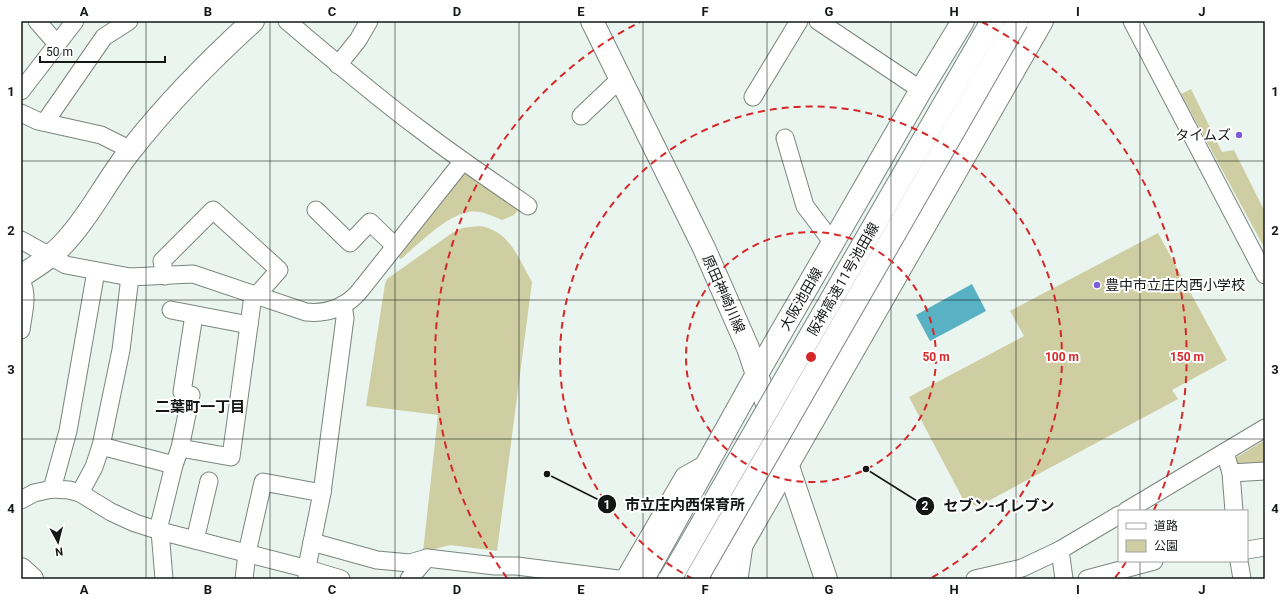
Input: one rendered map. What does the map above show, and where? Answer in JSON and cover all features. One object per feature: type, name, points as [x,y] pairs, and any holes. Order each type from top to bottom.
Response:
[{"type":"main road","points":[[21,276],[50,256],[67,240],[131,150],[169,105],[233,39],[253,21]]},
{"type":"main road","name":"原田神崎川線","points":[[592,21],[704,248],[748,348],[826,579]]},
{"type":"main road","name":"大阪池田線","points":[[643,579],[757,374],[921,90],[964,21]]},
{"type":"main road","name":"阪神高速11号池田線","points":[[670,579],[992,21]]},
{"type":"main road","name":"阪神高速11号池田線","points":[[696,579],[1017,21]]},
{"type":"main road","points":[[722,579],[1042,21]]},
{"type":"main road","points":[[21,569],[32,579]]},
{"type":"street","points":[[37,21],[57,44]]},
{"type":"street","points":[[21,91],[75,21]]},
{"type":"street","points":[[45,122],[104,37],[129,21]]},
{"type":"street","points":[[287,21],[420,130],[528,206]]},
{"type":"street","points":[[338,64],[358,40],[369,21]]},
{"type":"street","points":[[753,97],[799,21]]},
{"type":"street","points":[[818,21],[921,90]]},
{"type":"street","points":[[1132,21],[1265,275]]},
{"type":"street","points":[[581,116],[620,79]]},
{"type":"street","points":[[21,113],[45,122],[101,135],[131,150]]},
{"type":"street","points":[[785,138],[804,206],[833,243]]},
{"type":"street","points":[[21,240],[66,265],[130,277],[193,274],[306,312],[329,311],[343,305],[358,292],[463,161]]},
{"type":"street","points":[[165,276],[162,261],[213,210],[279,270],[252,303],[231,457],[180,448]]},
{"type":"street","points":[[316,210],[350,243],[370,222],[395,246]]},
{"type":"street","points":[[52,489],[68,431],[96,271]]},
{"type":"street","points":[[80,494],[94,467],[100,446],[121,350],[130,277]]},
{"type":"street","points":[[21,281],[24,286],[25,296],[21,330]]},
{"type":"street","points":[[307,574],[322,493],[345,318],[343,305]]},
{"type":"street","points":[[171,310],[249,325]]},
{"type":"street","points":[[164,579],[159,531],[174,465],[180,448],[191,395],[182,392],[194,315]]},
{"type":"street","points":[[1128,510],[1265,428]]},
{"type":"street","points":[[100,446],[174,465]]},
{"type":"street","points":[[1225,452],[1231,473],[1234,510]]},
{"type":"street","points":[[624,579],[684,476],[707,463]]},
{"type":"street","points":[[1231,473],[1265,471]]},
{"type":"street","points":[[195,540],[209,481]]},
{"type":"street","points":[[244,579],[247,553],[262,482],[322,493]]},
{"type":"street","points":[[21,500],[34,494],[52,489],[69,490],[80,494],[111,512],[135,523],[159,531],[247,553],[307,574],[341,579]]},
{"type":"street","points":[[975,579],[1023,574],[1118,516]]},
{"type":"street","points":[[739,579],[745,537]]},
{"type":"street","points":[[312,542],[377,560],[410,563],[426,558],[495,566],[517,573],[618,579]]},
{"type":"street","points":[[1248,550],[1265,547]]},
{"type":"street","points":[[1060,550],[1064,579]]},
{"type":"street","points":[[409,579],[426,558]]},
{"type":"street","points":[[1087,579],[1150,562]]},
{"type":"street","points":[[1239,562],[1242,579]]},
{"type":"green space","points":[[1191,89],[1222,152],[1234,150],[1265,212],[1265,249],[1181,94]]},
{"type":"green space","points":[[463,173],[472,173],[519,209],[514,215],[502,220],[478,212],[469,212],[460,215],[433,231],[401,259],[396,256]]},
{"type":"green space","points":[[480,226],[499,233],[506,240],[517,255],[532,282],[497,551],[450,545],[423,552],[438,415],[366,406],[385,284],[387,279],[452,233],[462,228]]},
{"type":"green space","points":[[1158,233],[1227,360],[1172,390],[1178,399],[979,506],[965,503],[909,397],[1024,336],[1010,311]]},
{"type":"green space","points":[[1265,440],[1265,465],[1236,466],[1235,458]]},
{"type":"water","points":[[972,284],[986,311],[930,341],[916,315]]},
{"type":"place","name":"タイムズ","points":[[1239,135]]},
{"type":"place","name":"豊中市立庄内西小学校","points":[[1097,285]]},
{"type":"place","name":"セブン-イレブン","points":[[866,469]]},
{"type":"place","name":"市立庄内西保育所","points":[[547,474]]},
{"type":"district","name":"二葉町一丁目","points":[[200,407]]}]
